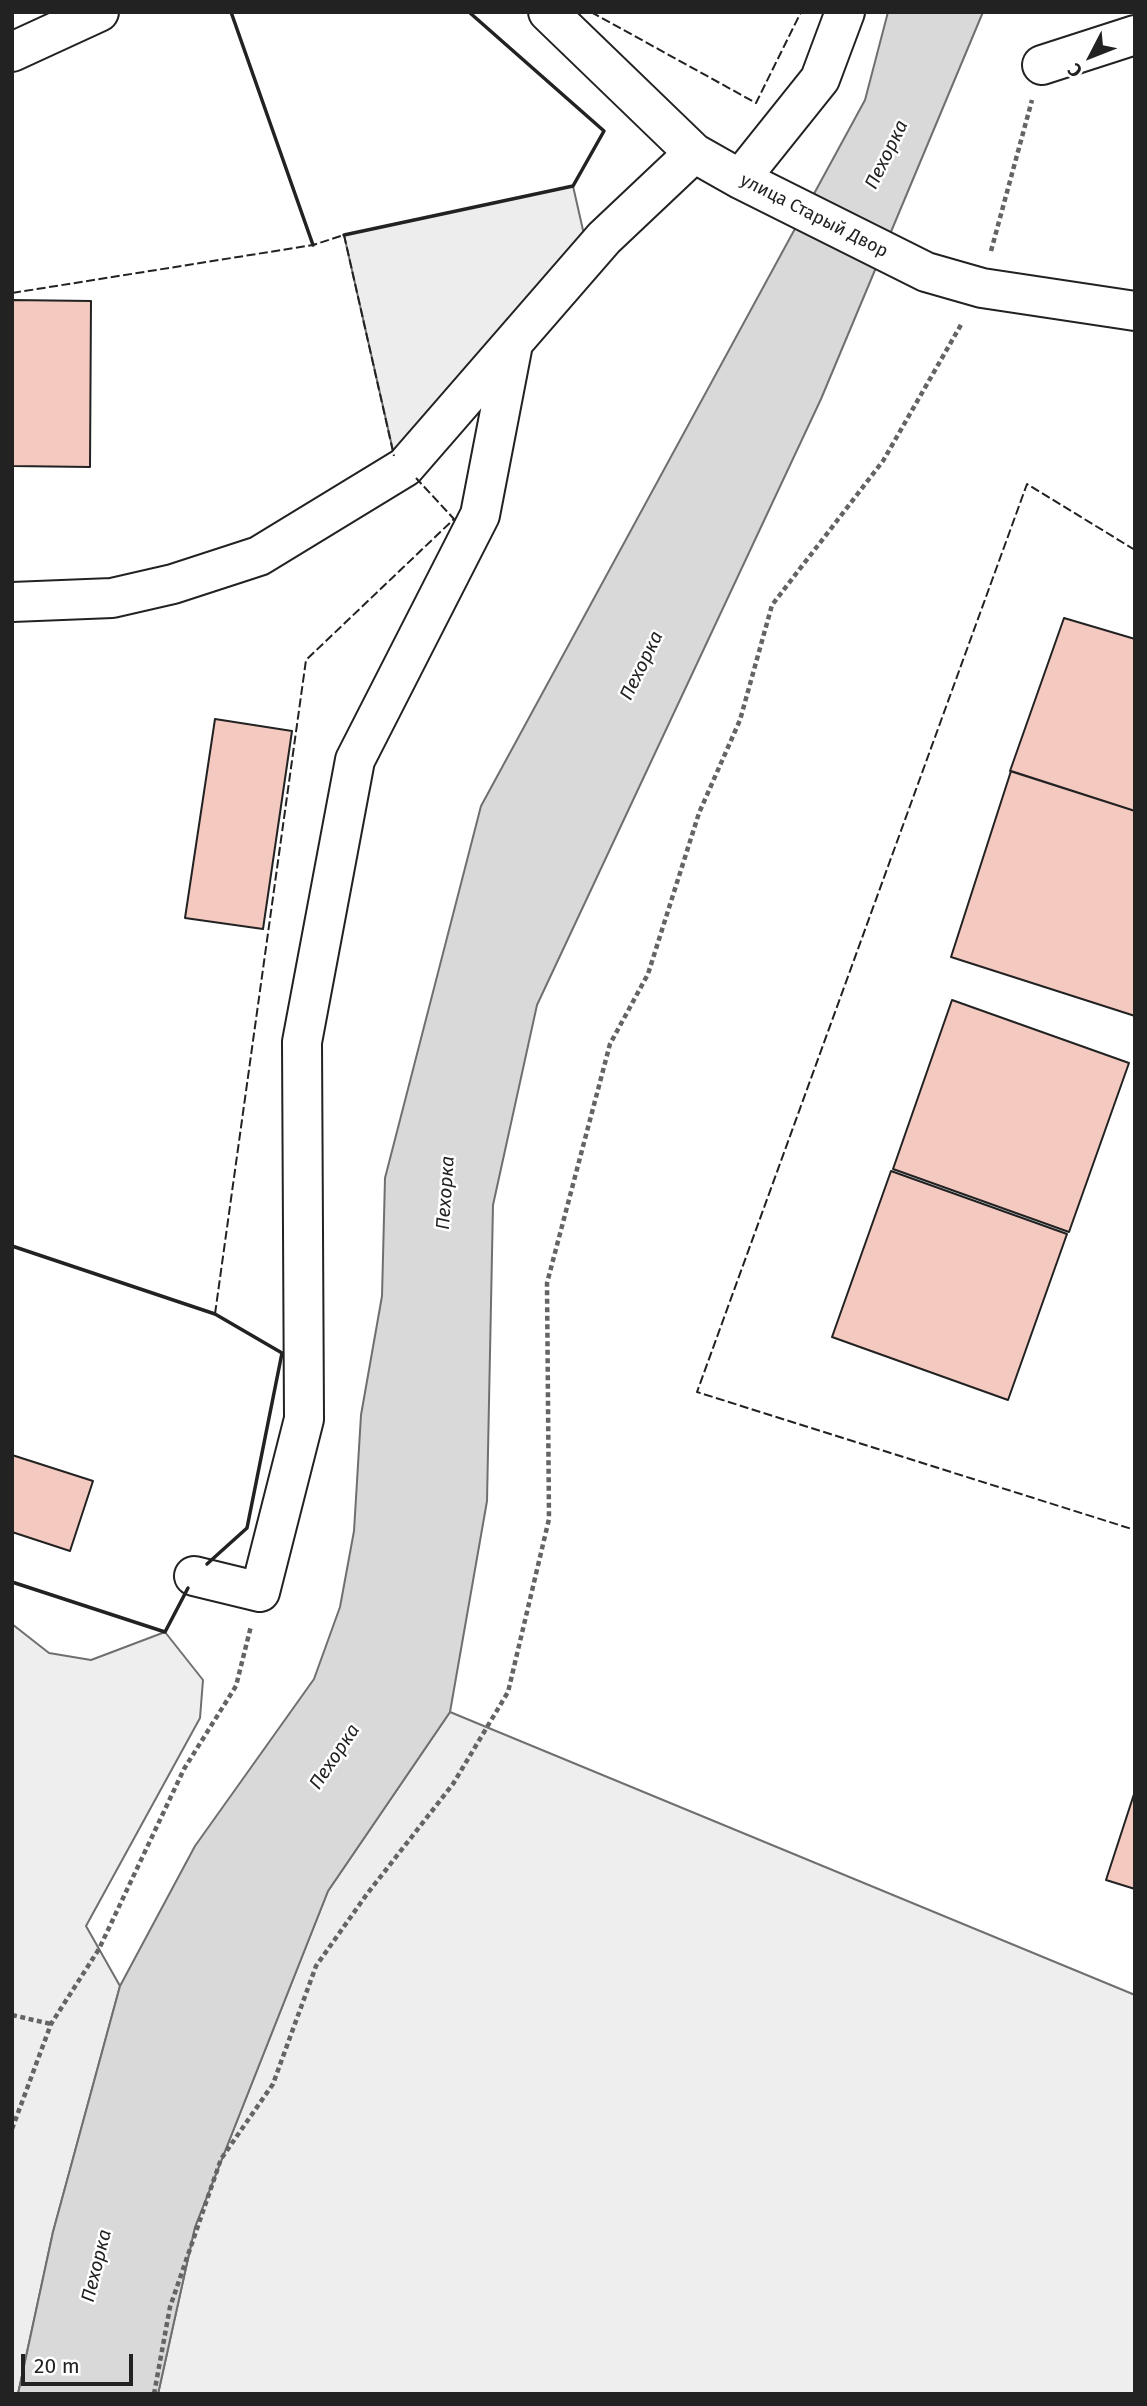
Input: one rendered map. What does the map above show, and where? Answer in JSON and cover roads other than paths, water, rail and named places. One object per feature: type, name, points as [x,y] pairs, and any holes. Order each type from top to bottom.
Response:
[{"type":"street","points":[[12,52],[99,12]]},
{"type":"street","name":"улица Старый Двор","points":[[548,12],[694,153],[740,179],[926,272],[982,288],[1135,311]]},
{"type":"street","points":[[740,179],[820,79],[845,12]]},
{"type":"street","points":[[1042,65],[1135,35]]},
{"type":"street","points":[[12,602],[112,598],[173,584],[259,556],[405,467],[604,237],[694,153]]},
{"type":"street","points":[[194,1576],[260,1592],[304,1419],[302,1042],[355,760],[481,515],[513,344]]},
{"type":"water","name":"Пехорка","points":[[888,12],[983,12],[821,399],[537,1005],[493,1205],[487,1501],[450,1712],[328,1891],[195,2227],[158,2394],[18,2394],[53,2232],[120,1986],[195,1846],[314,1679],[340,1607],[354,1531],[361,1415],[382,1296],[385,1178],[481,806],[865,100]]}]
